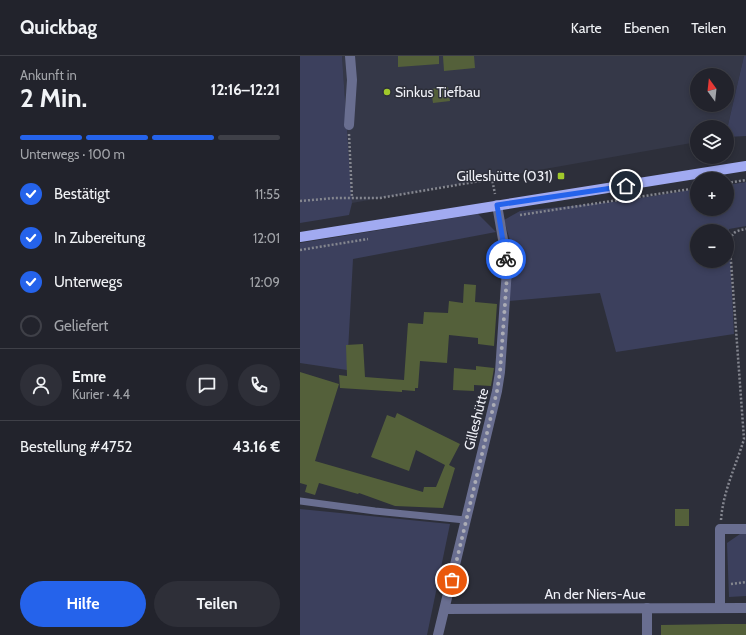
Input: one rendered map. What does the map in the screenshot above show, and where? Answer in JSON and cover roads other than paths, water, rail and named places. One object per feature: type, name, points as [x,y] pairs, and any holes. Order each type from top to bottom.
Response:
[{"type":"main road","points":[[300,237],[746,166]]},
{"type":"street","points":[[349,125],[352,80],[350,56]]},
{"type":"street","name":"Gilleshütte","points":[[438,635],[497,391],[500,372],[507,269],[497,205]]},
{"type":"street","points":[[720,608],[720,529],[746,529]]},
{"type":"street","points":[[647,608],[647,635]]},
{"type":"street","name":"An der Niers-Aue","points":[[445,609],[746,608]]},
{"type":"lane","points":[[300,501],[375,511],[465,520]]},
{"type":"place","name":"Sinkus Tiefbau","points":[[387,92]]},
{"type":"place","name":"Gilleshütte (031)","points":[[561,176]]}]
